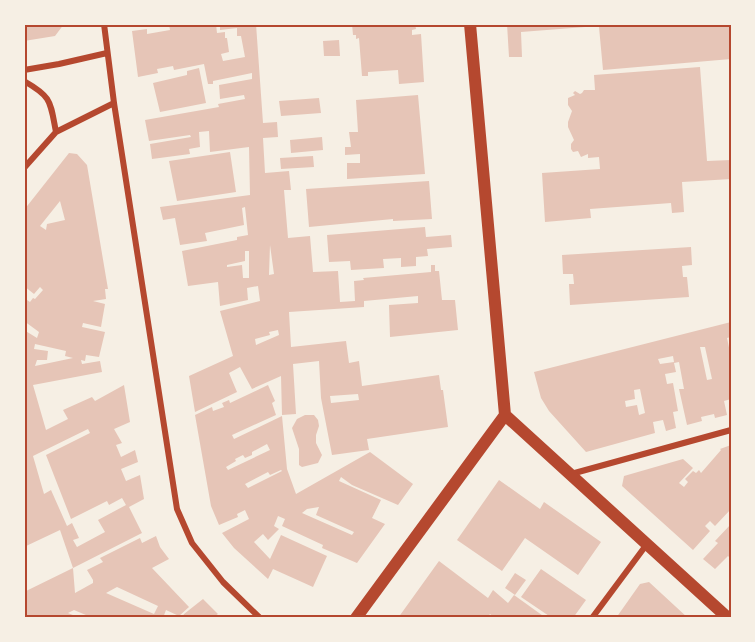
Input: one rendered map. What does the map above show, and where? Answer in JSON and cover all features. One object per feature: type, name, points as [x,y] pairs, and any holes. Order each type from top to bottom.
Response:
[{"type":"main road","points":[[356,618],[504,415],[470,24]]},
{"type":"main road","points":[[504,415],[728,618]]},
{"type":"street","points":[[104,24],[114,104],[177,509],[192,543],[223,582],[260,618]]},
{"type":"street","points":[[24,70],[107,53]]},
{"type":"street","points":[[24,81],[42,92],[50,102],[56,132]]},
{"type":"street","points":[[24,168],[56,132],[114,104]]},
{"type":"street","points":[[570,474],[731,430]]},
{"type":"street","points":[[592,618],[647,544]]},
{"type":"building","points":[[24,24],[64,24],[55,36],[24,41]]},
{"type":"building","points":[[186,24],[186,27],[194,26],[194,24],[216,24],[217,33],[225,32],[225,38],[227,38],[229,52],[221,54],[223,61],[245,57],[241,36],[237,36],[237,28],[220,30],[220,24],[256,24],[263,123],[277,122],[278,137],[263,138],[265,173],[289,171],[291,190],[284,190],[288,238],[310,236],[313,272],[338,271],[340,302],[355,301],[354,281],[364,280],[363,278],[431,272],[431,265],[435,265],[435,271],[439,271],[442,300],[455,300],[458,330],[390,337],[389,305],[418,303],[418,296],[364,301],[364,307],[289,312],[291,347],[346,341],[349,363],[359,361],[362,386],[439,375],[448,427],[367,439],[369,450],[332,455],[321,398],[319,361],[293,364],[296,414],[282,415],[281,376],[252,389],[240,367],[229,373],[237,392],[195,412],[189,376],[233,356],[220,311],[260,301],[258,286],[247,288],[248,300],[220,306],[218,282],[188,286],[182,251],[237,240],[237,237],[248,235],[245,207],[242,208],[244,225],[205,233],[207,241],[180,245],[175,218],[163,220],[160,207],[250,195],[249,147],[210,152],[209,131],[199,132],[200,147],[189,149],[190,154],[152,159],[150,144],[191,137],[190,135],[149,141],[145,120],[219,107],[218,104],[245,99],[244,95],[220,99],[219,85],[252,79],[252,73],[208,84],[204,64],[174,70],[173,66],[157,69],[158,73],[138,77],[132,31],[147,29],[147,34],[170,30],[169,25]],"holes":[[[270,245],[274,274],[269,275]],[[245,251],[249,251],[249,278],[243,278],[242,265],[227,267],[227,265],[245,261]],[[278,330],[279,335],[256,345],[255,339],[270,335],[269,332]],[[358,394],[359,400],[331,403],[330,396]]]},
{"type":"building","points":[[352,24],[415,24],[416,29],[412,30],[412,35],[421,34],[424,82],[399,84],[398,70],[368,72],[368,76],[362,76],[359,38],[356,39],[356,35],[353,35]]},
{"type":"building","points":[[507,24],[598,24],[598,26],[521,32],[522,57],[509,57]]},
{"type":"building","points":[[639,24],[730,24],[731,59],[603,70],[599,27]]},
{"type":"building","points":[[339,40],[340,56],[324,56],[323,41]]},
{"type":"building","points":[[700,67],[707,161],[731,160],[731,179],[682,182],[684,212],[672,213],[671,203],[590,209],[591,218],[545,222],[542,173],[600,169],[599,157],[588,158],[588,154],[581,157],[578,151],[573,152],[571,149],[574,140],[568,127],[572,111],[568,105],[568,98],[575,95],[573,93],[575,91],[580,94],[584,90],[595,90],[594,75]]},
{"type":"building","points":[[199,68],[206,103],[160,112],[153,83],[187,75],[187,71]]},
{"type":"building","points":[[418,95],[425,174],[347,179],[347,163],[360,163],[360,154],[345,155],[345,147],[351,147],[349,132],[358,132],[356,100]]},
{"type":"building","points":[[319,98],[321,113],[281,116],[279,101]]},
{"type":"building","points":[[322,137],[323,150],[291,153],[290,140]]},
{"type":"building","points":[[230,152],[236,192],[177,201],[169,161]]},
{"type":"building","points":[[69,153],[77,154],[87,165],[108,289],[105,289],[106,299],[93,301],[105,304],[101,327],[83,323],[82,327],[105,332],[99,357],[86,355],[85,361],[81,360],[82,364],[100,361],[102,372],[33,385],[46,430],[68,419],[63,410],[92,397],[95,401],[124,385],[130,422],[114,429],[122,443],[116,445],[121,457],[135,450],[138,462],[121,469],[126,481],[140,475],[144,499],[129,507],[142,533],[73,568],[60,530],[24,547],[24,330],[37,338],[39,332],[24,321],[24,298],[30,302],[43,290],[40,287],[34,294],[24,286],[24,210]],"holes":[[[60,201],[65,220],[47,224],[46,230],[40,226]],[[35,344],[66,351],[65,356],[73,358],[35,366],[37,360],[47,360],[48,351],[34,349]],[[88,429],[90,433],[46,455],[71,519],[107,501],[109,505],[122,498],[126,505],[98,520],[105,532],[77,547],[73,540],[79,538],[72,523],[67,526],[51,490],[44,494],[33,456]]]},
{"type":"building","points":[[313,156],[314,167],[281,169],[280,158]]},
{"type":"building","points":[[429,181],[432,219],[393,221],[393,219],[309,227],[306,189]]},
{"type":"building","points":[[425,227],[426,237],[451,235],[452,247],[427,249],[428,256],[416,257],[416,266],[401,267],[401,258],[383,259],[384,268],[351,270],[350,261],[329,262],[327,235]]},
{"type":"building","points":[[691,247],[692,265],[682,266],[683,277],[687,277],[689,297],[570,305],[569,284],[574,284],[573,274],[563,274],[562,255]]},
{"type":"building","points":[[731,322],[731,337],[727,338],[731,357],[731,399],[724,401],[727,415],[715,418],[714,414],[701,417],[702,421],[687,425],[679,389],[684,389],[679,362],[674,363],[676,372],[665,374],[667,384],[673,383],[678,411],[673,412],[676,428],[666,431],[663,420],[653,422],[655,433],[586,452],[549,411],[541,398],[534,372]],"holes":[[[700,347],[705,347],[712,379],[707,380]],[[673,356],[674,362],[660,364],[658,359]],[[640,389],[645,413],[639,415],[637,405],[626,407],[625,401],[635,399],[634,390]]]},
{"type":"building","points":[[268,385],[275,401],[272,403],[276,415],[232,435],[234,439],[282,416],[287,469],[296,494],[370,452],[413,484],[398,505],[352,485],[341,477],[339,481],[381,500],[372,518],[385,524],[357,563],[322,548],[323,545],[282,526],[285,519],[278,516],[274,526],[279,529],[268,540],[263,534],[254,542],[270,559],[281,535],[327,556],[313,587],[273,569],[268,579],[234,548],[222,533],[249,519],[245,510],[237,514],[238,517],[219,525],[211,506],[195,415],[212,407],[213,411],[224,407],[222,403],[229,400],[230,403]],"holes":[[[267,444],[270,450],[228,470],[226,467],[236,461],[235,459],[243,455],[245,458],[252,455],[252,452]],[[282,471],[248,488],[245,484],[268,472],[270,475]],[[319,507],[316,515],[354,532],[352,535],[302,513],[307,509]]]},
{"type":"building","points":[[305,415],[314,415],[318,420],[316,443],[322,455],[318,463],[302,467],[299,465],[299,449],[292,428],[297,419]]},
{"type":"building","points":[[731,445],[731,509],[715,526],[710,521],[705,526],[710,531],[693,550],[622,486],[624,476],[683,459],[693,468],[679,483],[684,487],[688,482],[685,479],[693,471],[696,473],[699,470],[701,473],[720,449]]},
{"type":"building","points":[[499,480],[540,509],[544,502],[601,542],[578,575],[525,538],[502,571],[457,540]]},
{"type":"building","points":[[731,524],[731,559],[728,556],[715,569],[703,559],[718,543],[715,541]]},
{"type":"building","points":[[156,536],[160,547],[169,559],[152,568],[189,607],[179,616],[166,610],[163,618],[93,618],[74,610],[68,613],[80,618],[24,618],[24,592],[73,568],[75,593],[93,583],[87,570],[103,562],[100,558],[140,538],[142,543]],"holes":[[[117,587],[158,606],[154,614],[106,593]]]},
{"type":"building","points":[[439,561],[488,598],[493,590],[508,603],[514,595],[546,618],[495,618],[490,614],[487,618],[398,618]]},
{"type":"building","points":[[541,569],[586,600],[573,618],[552,618],[521,597]]},
{"type":"building","points":[[515,573],[526,580],[515,595],[505,588]]},
{"type":"building","points":[[649,582],[688,618],[616,618],[640,584]]},
{"type":"building","points":[[203,599],[218,614],[212,618],[182,618],[184,614]]}]
